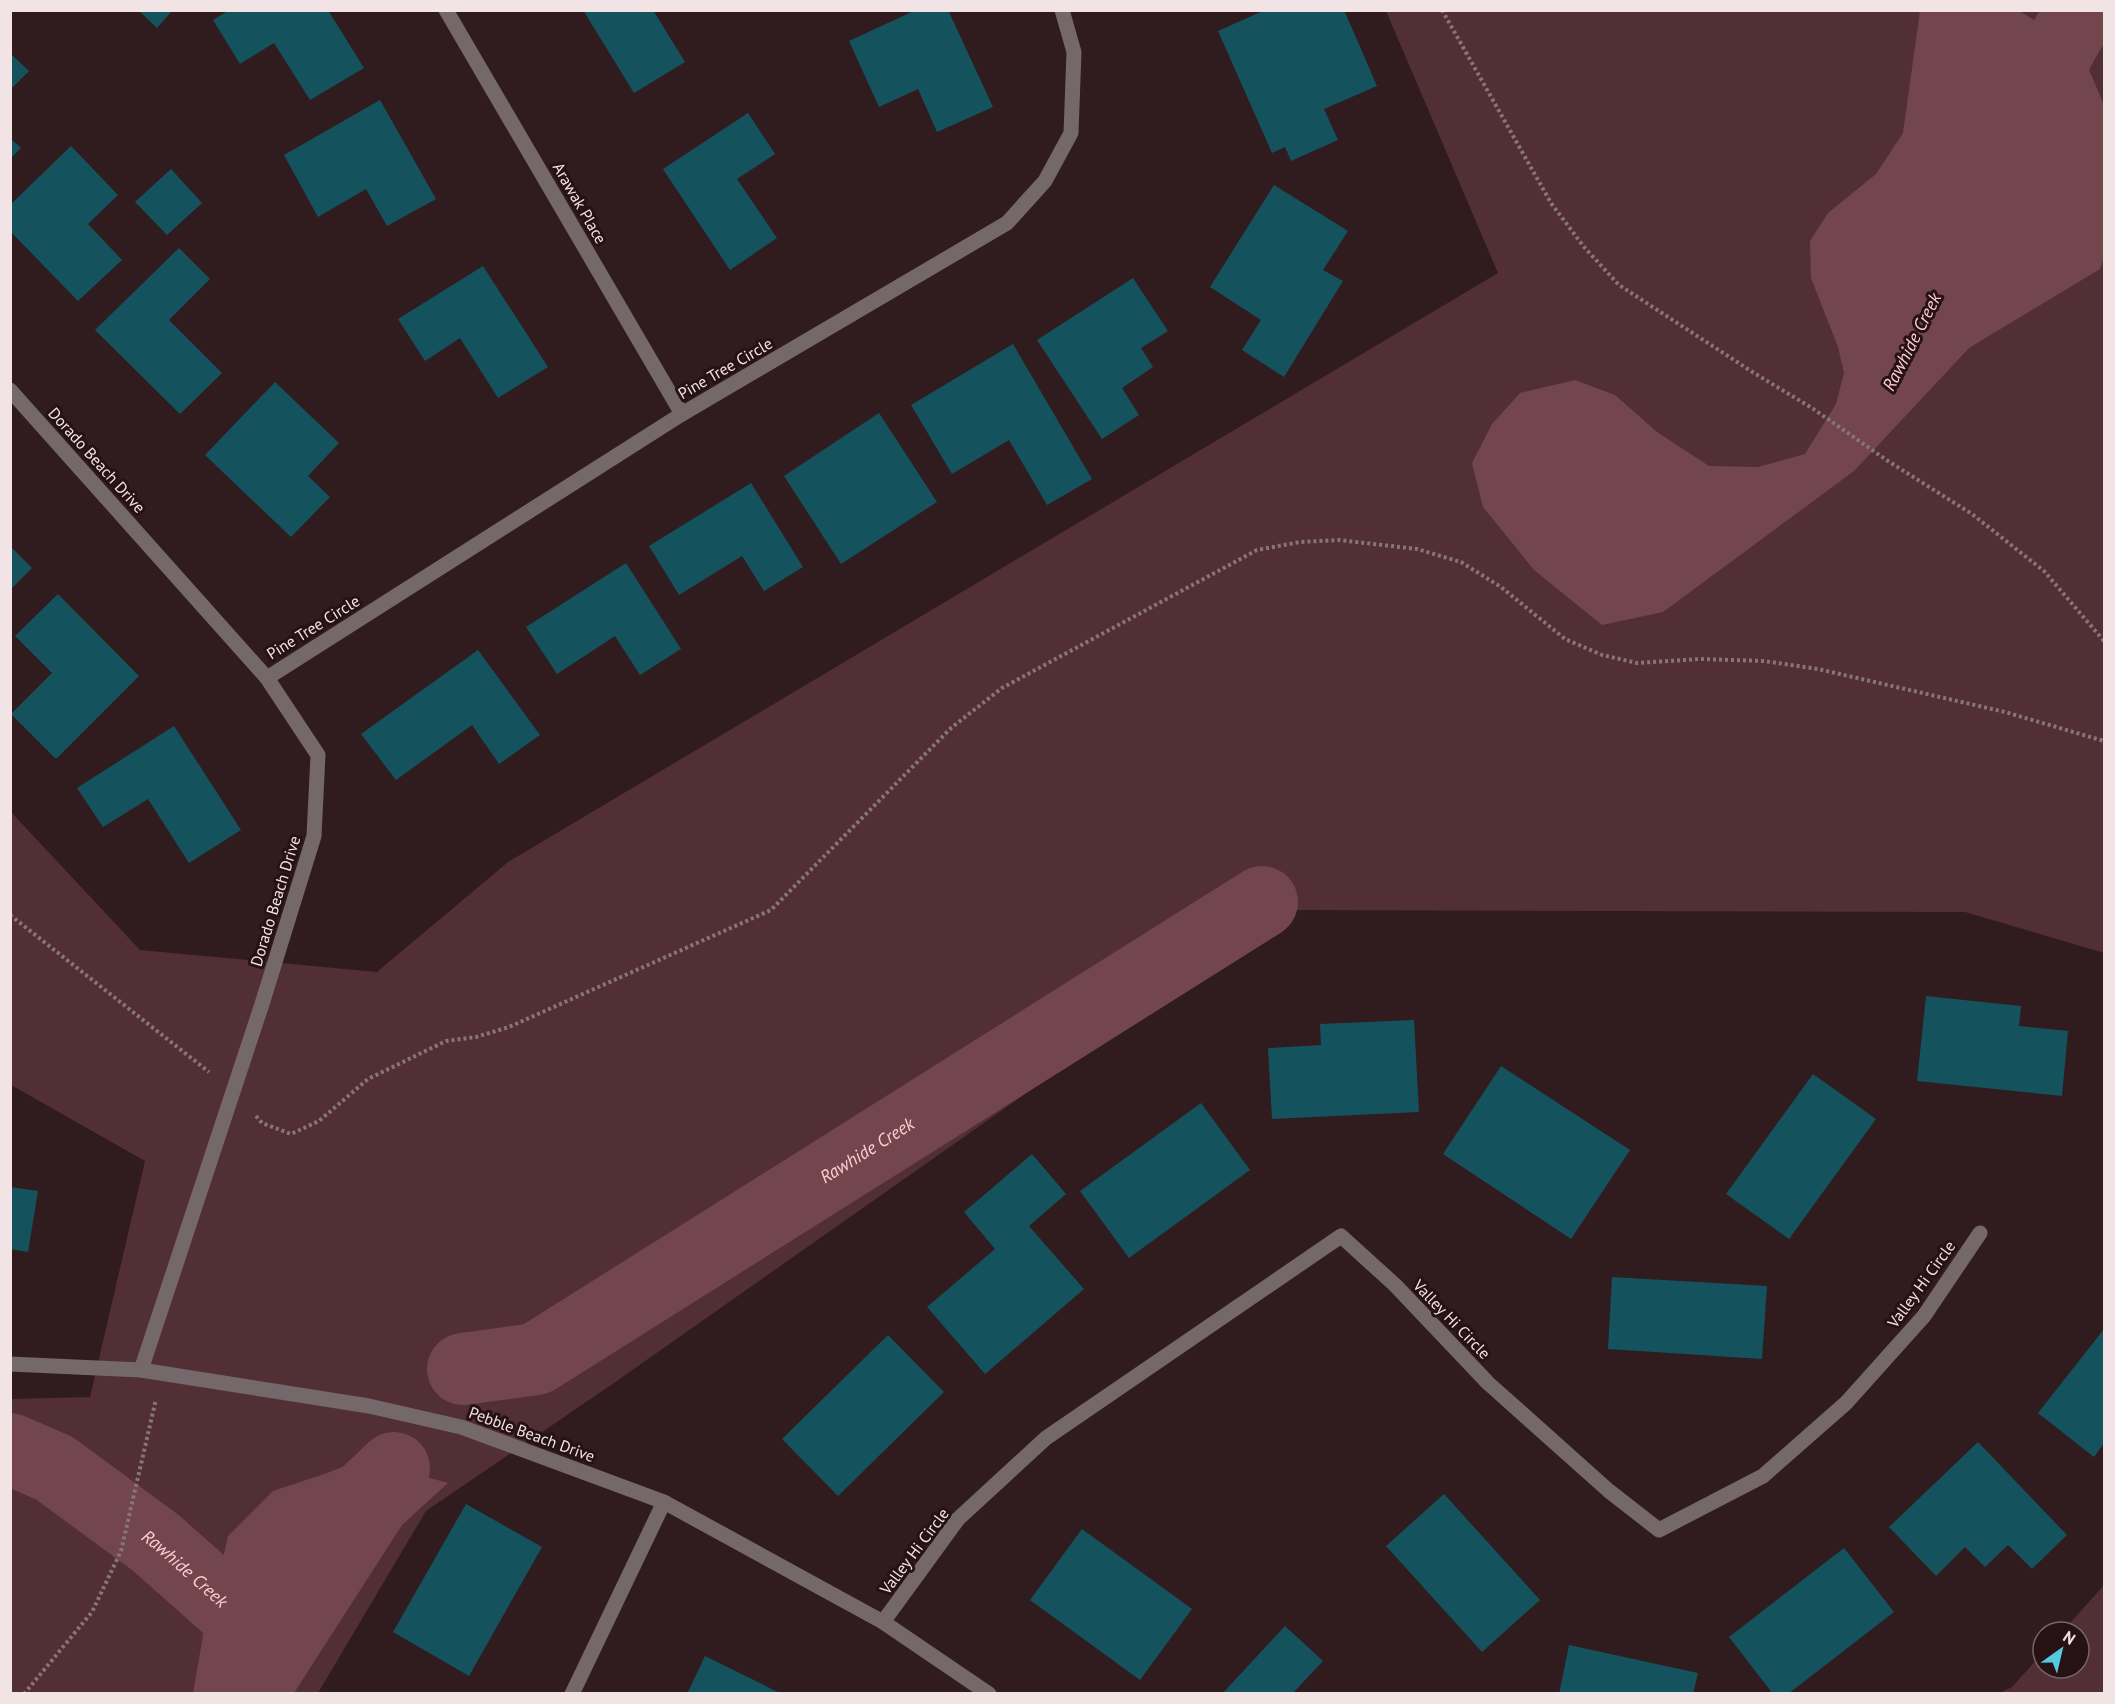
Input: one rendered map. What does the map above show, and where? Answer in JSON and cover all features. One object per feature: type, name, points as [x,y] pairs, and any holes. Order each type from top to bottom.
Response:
[{"type":"street","name":"Arawak Place","points":[[446,10],[682,414]]},
{"type":"street","name":"Pine Tree Circle","points":[[267,678],[682,414],[1007,223],[1045,181],[1071,133],[1074,52],[1062,10]]},
{"type":"street","name":"Dorado Beach Drive","points":[[10,390],[267,678],[318,755],[314,836],[141,1370]]},
{"type":"street","name":"Valley Hi Circle","points":[[883,1622],[958,1519],[1046,1438],[1341,1236],[1395,1285],[1488,1383],[1608,1491],[1659,1530],[1763,1476],[1846,1403],[1924,1316],[1980,1233]]},
{"type":"street","name":"Pebble Beach Drive","points":[[10,1364],[141,1370],[369,1406],[461,1427],[664,1502],[883,1622],[989,1694]]},
{"type":"street","points":[[572,1694],[664,1502]]},
{"type":"path","points":[[1442,10],[1551,203],[1584,247],[1619,285],[1744,367],[1812,408],[1888,461],[1972,514],[2044,571],[2104,641]]},
{"type":"path","points":[[10,915],[233,1091],[262,1123],[291,1134],[319,1121],[368,1079],[446,1041],[476,1037],[509,1027],[771,910],[951,728],[1002,688],[1257,550],[1289,544],[1339,540],[1417,549],[1461,562],[1501,587],[1565,639],[1602,655],[1636,663],[1700,658],[1764,661],[1818,669],[2005,712],[2104,741]]},
{"type":"path","points":[[24,1694],[93,1612],[121,1551],[161,1374]]},
{"type":"shaded area","points":[[1386,11],[2104,11],[2104,953],[1965,912],[1287,910],[611,1385],[426,1511],[318,1693],[11,1693],[11,1399],[90,1397],[145,1161],[11,1085],[10,811],[140,950],[377,972],[508,862],[1498,273]]},
{"type":"shaded area","points":[[2104,1585],[2104,1693],[2000,1693],[2012,1687],[2031,1666],[2031,1680],[2091,1680],[2091,1620],[2073,1620]]},
{"type":"water","points":[[1920,11],[2019,11],[2048,28],[2087,65],[2104,105],[2104,257],[2100,269],[1969,348],[1854,471],[1663,612],[1602,625],[1534,570],[1483,507],[1472,463],[1492,424],[1520,393],[1575,380],[1615,395],[1657,432],[1709,466],[1758,467],[1805,454],[1836,404],[1844,373],[1838,347],[1811,278],[1810,241],[1828,213],[1876,174],[1903,133]]},
{"type":"water","points":[[362,1459],[448,1483],[402,1525],[294,1693],[193,1693],[205,1624],[217,1586],[228,1536],[273,1491]]},
{"type":"building","points":[[138,10],[173,10],[157,28]]},
{"type":"building","points":[[229,10],[328,10],[364,68],[310,100],[274,43],[240,64],[213,20]]},
{"type":"building","points":[[583,10],[653,10],[685,62],[634,93]]},
{"type":"building","points":[[916,10],[948,10],[993,107],[937,132],[918,89],[879,107],[849,41]]},
{"type":"building","points":[[1265,10],[1344,10],[1377,86],[1324,109],[1338,140],[1291,161],[1285,147],[1272,153],[1218,31]]},
{"type":"building","points":[[10,53],[29,71],[10,90]]},
{"type":"building","points":[[380,100],[436,199],[387,226],[366,189],[318,217],[284,155]]},
{"type":"building","points":[[748,113],[775,154],[737,179],[777,238],[730,270],[663,169]]},
{"type":"building","points":[[10,138],[21,148],[10,159]]},
{"type":"building","points":[[71,146],[118,195],[88,224],[122,260],[78,301],[10,231],[10,205]]},
{"type":"building","points":[[171,169],[202,203],[167,235],[135,202]]},
{"type":"building","points":[[1274,185],[1348,231],[1323,270],[1343,281],[1284,377],[1242,350],[1261,320],[1210,287]]},
{"type":"building","points":[[179,248],[210,279],[169,320],[222,373],[180,414],[95,330]]},
{"type":"building","points":[[483,266],[548,367],[498,398],[460,338],[425,361],[398,319]]},
{"type":"building","points":[[1133,278],[1168,331],[1141,348],[1153,367],[1122,388],[1139,415],[1102,439],[1037,340]]},
{"type":"building","points":[[1013,344],[1092,479],[1047,505],[1009,440],[952,474],[911,405]]},
{"type":"building","points":[[275,382],[339,443],[308,476],[330,497],[291,537],[205,455]]},
{"type":"building","points":[[879,413],[937,502],[841,564],[784,476]]},
{"type":"building","points":[[751,483],[803,567],[764,591],[742,556],[679,595],[649,546]]},
{"type":"building","points":[[10,546],[32,568],[10,590]]},
{"type":"building","points":[[626,563],[681,649],[640,675],[615,636],[557,674],[526,627]]},
{"type":"building","points":[[58,594],[139,676],[56,759],[11,714],[52,673],[15,636]]},
{"type":"building","points":[[478,650],[540,735],[499,764],[472,725],[396,780],[361,734]]},
{"type":"building","points":[[174,726],[241,830],[189,863],[148,799],[103,827],[77,788]]},
{"type":"building","points":[[1926,996],[2021,1006],[2019,1026],[2068,1031],[2062,1096],[1917,1081]]},
{"type":"building","points":[[1414,1020],[1419,1112],[1272,1119],[1268,1048],[1321,1045],[1320,1024]]},
{"type":"building","points":[[1501,1066],[1630,1150],[1571,1239],[1443,1154]]},
{"type":"building","points":[[1813,1074],[1876,1119],[1789,1239],[1726,1194]]},
{"type":"building","points":[[1201,1103],[1250,1170],[1129,1258],[1080,1191]]},
{"type":"building","points":[[1032,1154],[1066,1194],[1029,1226],[1084,1289],[985,1374],[927,1307],[995,1249],[964,1212]]},
{"type":"building","points":[[10,1187],[38,1191],[28,1252],[10,1249]]},
{"type":"building","points":[[1612,1277],[1767,1286],[1762,1359],[1608,1349]]},
{"type":"building","points":[[2104,1329],[2104,1443],[2094,1457],[2038,1413]]},
{"type":"building","points":[[888,1335],[944,1392],[838,1496],[782,1439]]},
{"type":"building","points":[[1978,1442],[2067,1535],[2032,1569],[2008,1545],[1985,1567],[1965,1547],[1936,1576],[1889,1527]]},
{"type":"building","points":[[1444,1494],[1540,1600],[1482,1652],[1386,1546]]},
{"type":"building","points":[[466,1504],[542,1547],[469,1676],[393,1632]]},
{"type":"building","points":[[1082,1529],[1192,1609],[1140,1680],[1030,1600]]},
{"type":"building","points":[[1844,1548],[1894,1612],[1788,1694],[1773,1694],[1729,1637]]},
{"type":"building","points":[[1285,1626],[1323,1661],[1292,1694],[1222,1694]]},
{"type":"building","points":[[1569,1645],[1698,1673],[1693,1694],[1559,1694]]},
{"type":"building","points":[[705,1656],[782,1694],[687,1694]]},
{"type":"waterway","name":"Rawhide Creek","points":[[2018,131],[2063,42],[2082,10]]},
{"type":"waterway","name":"Rawhide Creek","points":[[463,1369],[536,1359],[1262,902]]},
{"type":"waterway","name":"Rawhide Creek","points":[[10,1449],[54,1468],[156,1543],[227,1606],[249,1612],[268,1587],[394,1468]]}]
